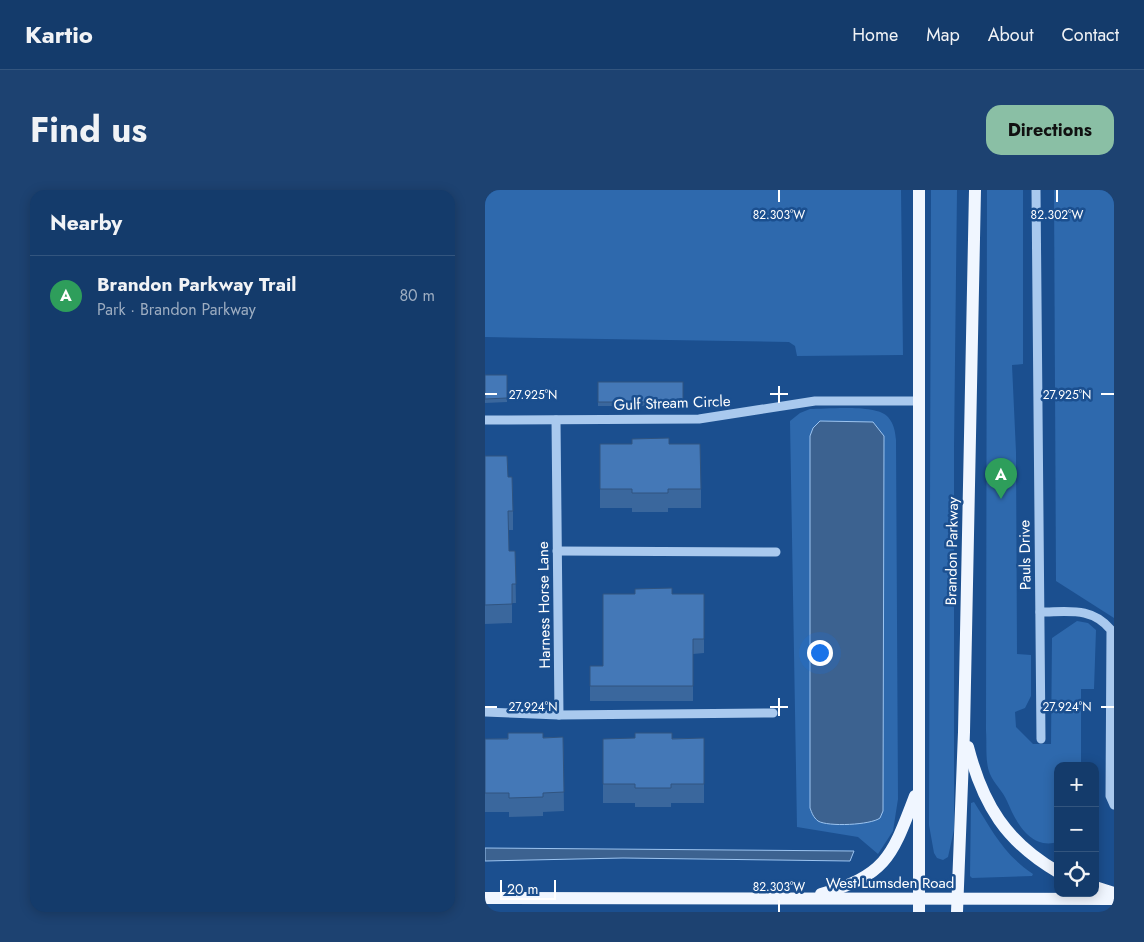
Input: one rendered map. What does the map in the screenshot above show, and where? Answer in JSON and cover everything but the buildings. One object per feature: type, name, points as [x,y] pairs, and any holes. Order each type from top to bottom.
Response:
[{"type":"main road","points":[[919,190],[917,788],[919,906]]},
{"type":"main road","name":"Brandon Parkway","points":[[957,906],[965,732],[975,190]]},
{"type":"main road","points":[[965,732],[977,776],[999,822],[1019,845],[1038,861],[1054,870]]},
{"type":"main road","points":[[807,898],[845,887],[866,877],[884,863],[894,847],[917,788]]},
{"type":"main road","points":[[1099,888],[1114,893]]},
{"type":"main road","name":"West Lumsden Road","points":[[485,898],[807,898],[919,906],[1114,900]]},
{"type":"street","name":"Pauls Drive","points":[[1036,190],[1041,739]]},
{"type":"street","name":"Gulf Stream Circle","points":[[485,420],[699,419],[815,401],[918,400]]},
{"type":"street","name":"Harness Horse Lane","points":[[556,420],[559,715]]},
{"type":"street","points":[[557,551],[776,552]]},
{"type":"street","points":[[1040,612],[1087,612],[1102,619],[1111,630],[1110,796],[1114,805]]},
{"type":"street","points":[[485,712],[559,715],[773,713]]},
{"type":"shaded area","points":[[485,190],[901,190],[903,355],[797,356],[795,346],[789,342],[485,337]]},
{"type":"shaded area","points":[[931,190],[957,190],[954,447],[954,830],[948,857],[943,860],[937,858],[934,853],[929,825]]},
{"type":"shaded area","points":[[987,190],[1023,190],[1023,364],[1012,365],[1016,452],[1017,654],[1031,655],[1031,696],[1025,708],[1015,712],[1016,727],[1033,744],[1051,744],[1052,638],[1077,621],[1088,623],[1096,630],[1094,689],[1081,689],[1081,762],[1054,762],[1054,842],[1039,842],[1032,838],[1025,832],[1015,817],[988,770],[986,731]]},
{"type":"shaded area","points":[[1054,190],[1114,190],[1114,618],[1056,581]]},
{"type":"shaded area","points":[[852,408],[874,410],[888,417],[893,425],[896,440],[898,799],[893,831],[878,854],[858,837],[797,827],[790,421],[800,413],[810,409]]},
{"type":"shaded area","points":[[820,421],[873,422],[884,436],[883,811],[880,818],[859,824],[840,825],[823,823],[815,818],[810,808],[810,436],[813,428]]},
{"type":"shaded area","points":[[974,802],[1006,850],[1033,874],[1032,876],[972,878],[970,876],[971,803]]},
{"type":"shaded area","points":[[485,848],[854,851],[850,861],[623,858],[485,861]]},
{"type":"place","name":"Brandon Parkway Trail","points":[[1001,499]]}]
